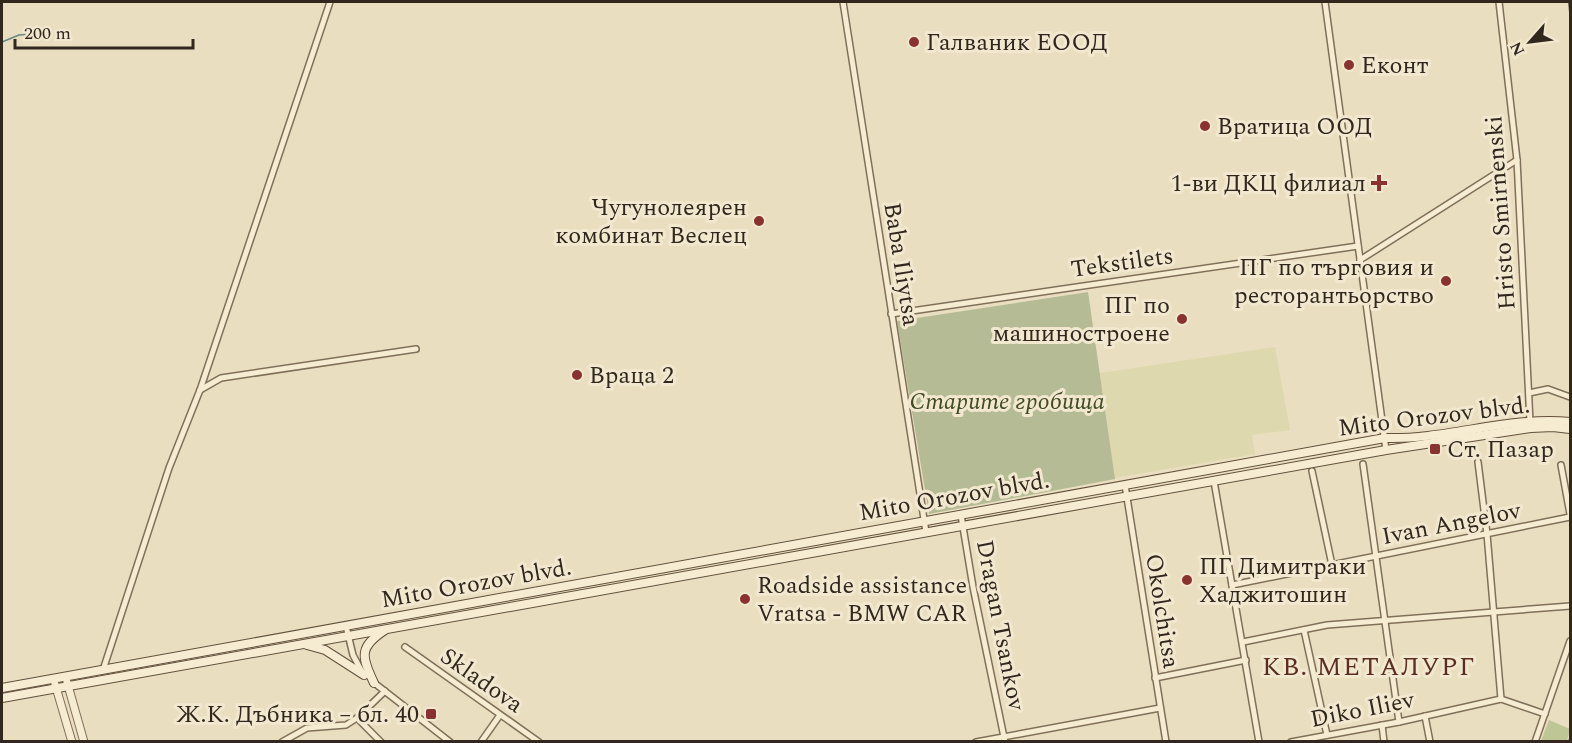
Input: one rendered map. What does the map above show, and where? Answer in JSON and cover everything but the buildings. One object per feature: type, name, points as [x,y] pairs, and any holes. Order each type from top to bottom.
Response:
[{"type":"main road","name":"Mito Orozov blvd.","points":[[2,688],[1384,438],[1412,439],[1530,422],[1570,423]]},
{"type":"main road","name":"Mito Orozov blvd.","points":[[2,698],[1386,450],[1531,428],[1570,429]]},
{"type":"main road","points":[[374,683],[366,665],[364,653],[368,642],[387,628]]},
{"type":"main road","points":[[303,644],[325,650],[364,675]]},
{"type":"street","points":[[103,670],[169,468],[200,390],[330,2]]},
{"type":"street","name":"Baba Iliytsa","points":[[843,2],[926,532]]},
{"type":"street","points":[[1325,2],[1386,450]]},
{"type":"street","name":"Hristo Smirnenski","points":[[1499,2],[1517,160],[1530,422]]},
{"type":"street","points":[[1360,260],[1517,160]]},
{"type":"street","name":"Tekstilets","points":[[891,314],[1358,246]]},
{"type":"street","points":[[200,390],[221,378],[416,349]]},
{"type":"street","points":[[1529,393],[1548,389],[1570,398]]},
{"type":"street","points":[[1478,462],[1487,534],[1501,699],[1545,714]]},
{"type":"street","points":[[1363,464],[1400,722]]},
{"type":"street","points":[[1561,465],[1570,516]]},
{"type":"street","points":[[1312,471],[1332,565]]},
{"type":"street","points":[[1214,480],[1259,741]]},
{"type":"street","name":"Okolchitsa","points":[[1125,485],[1166,741]]},
{"type":"street","name":"Dragan Tsankov","points":[[961,515],[973,587],[1005,739]]},
{"type":"street","name":"Ivan Angelov","points":[[1232,585],[1570,516]]},
{"type":"street","points":[[1243,642],[1327,625],[1570,606]]},
{"type":"street","points":[[346,626],[355,661],[364,675],[450,741]]},
{"type":"street","points":[[1304,630],[1327,735]]},
{"type":"street","points":[[1535,741],[1570,641]]},
{"type":"street","name":"Skladova","points":[[405,647],[539,741]]},
{"type":"street","points":[[1155,678],[1246,660]]},
{"type":"street","points":[[66,677],[84,741]]},
{"type":"street","points":[[54,679],[72,741]]},
{"type":"street","points":[[282,741],[307,728],[346,725],[357,718],[385,691]]},
{"type":"street","name":"Diko Iliev","points":[[1294,741],[1400,722],[1501,699]]},
{"type":"street","points":[[975,741],[1005,739],[1160,708]]},
{"type":"street","points":[[481,741],[500,715]]},
{"type":"street","points":[[1425,716],[1430,741]]},
{"type":"street","points":[[357,718],[381,741]]},
{"type":"street","points":[[1382,725],[1384,741]]},
{"type":"shaded area","points":[[1275,347],[1290,430],[1252,435],[1255,454],[1114,478],[1100,373]]},
{"type":"green space","name":"Старите гробища","points":[[1088,292],[1115,479],[929,514],[897,321]]},
{"type":"green space","points":[[1549,720],[1570,729],[1567,741],[1541,741]]},
{"type":"waterway","points":[[2,42],[19,35],[45,33]]},
{"type":"railway","points":[[1569,2],[1570,16]]},
{"type":"railway","points":[[1569,742],[1570,737]]},
{"type":"place","name":"Галваник ЕООД","points":[[914,42]]},
{"type":"place","name":"Еконт","points":[[1349,65]]},
{"type":"place","name":"Вратица ООД","points":[[1205,126]]},
{"type":"place","name":"1-ви ДКЦ филиал","points":[[1379,183]]},
{"type":"place","name":"Чугунолеярен комбинат Веслец","points":[[759,221]]},
{"type":"place","name":"ПГ по търговия и ресторантьорство","points":[[1446,281]]},
{"type":"place","name":"ПГ по машиностроене","points":[[1182,319]]},
{"type":"place","name":"Враца 2","points":[[577,375]]},
{"type":"place","name":"Ст. Пазар","points":[[1435,449]]},
{"type":"place","name":"ПГ Димитраки Хаджитошин","points":[[1187,580]]},
{"type":"place","name":"Roadside assistance Vratsa - BMW CAR","points":[[745,599]]},
{"type":"place","name":"Ж.К. Дъбника – бл. 40","points":[[431,714]]},
{"type":"district","name":"КВ. МЕТАЛУРГ","points":[[1369,666]]}]
